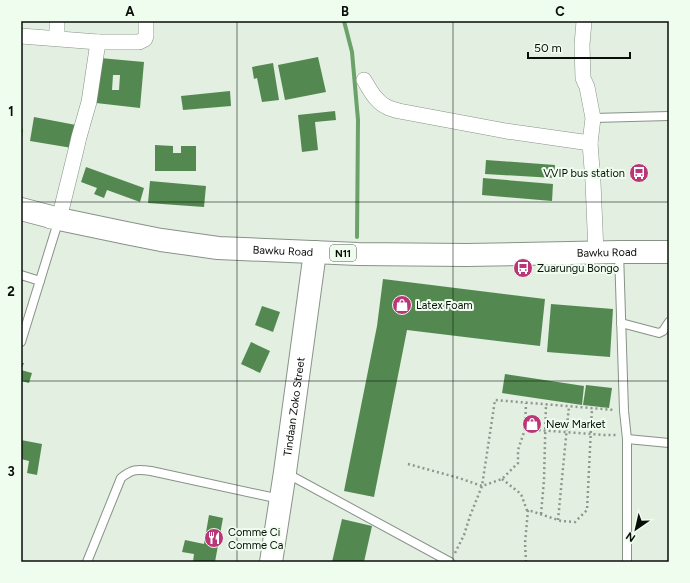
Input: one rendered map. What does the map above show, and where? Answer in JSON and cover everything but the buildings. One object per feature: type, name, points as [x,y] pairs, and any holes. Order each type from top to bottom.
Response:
[{"type":"main road","name":"Bawku Road","points":[[21,209],[59,219],[160,240],[218,248],[358,254],[466,255],[669,252]]},
{"type":"main road","name":"Tindaan Zoko Street","points":[[271,562],[285,472],[315,252]]},
{"type":"street","points":[[57,21],[57,38]]},
{"type":"street","points":[[21,36],[98,42],[139,42],[145,39],[146,21]]},
{"type":"street","points":[[584,21],[582,45],[583,78],[588,91],[593,118],[590,143],[596,253]]},
{"type":"street","points":[[21,220],[37,223],[59,219],[89,102],[98,42]]},
{"type":"street","points":[[364,80],[380,103],[399,111],[506,131],[590,143]]},
{"type":"lane","points":[[593,118],[669,116]]},
{"type":"lane","points":[[21,342],[59,219]]},
{"type":"lane","points":[[619,252],[624,411],[627,437],[627,562]]},
{"type":"lane","points":[[21,276],[40,281]]},
{"type":"lane","points":[[621,323],[660,333],[669,322]]},
{"type":"lane","points":[[627,437],[669,444]]},
{"type":"lane","points":[[87,562],[122,478],[129,472],[138,469],[281,499]]},
{"type":"lane","points":[[285,472],[450,562]]},
{"type":"path","points":[[450,562],[464,535],[482,486],[495,400],[624,411]]},
{"type":"path","points":[[408,464],[482,486],[502,479],[518,463],[518,450],[525,428],[526,402]]},
{"type":"path","points":[[541,514],[544,480],[546,404]]},
{"type":"path","points":[[558,520],[569,406]]},
{"type":"path","points":[[528,513],[528,510],[558,520],[575,522],[587,510],[592,408]]},
{"type":"path","points":[[525,428],[627,437]]},
{"type":"path","points":[[502,479],[521,494],[528,513],[525,543],[526,562]]},
{"type":"waterway","points":[[344,21],[352,52],[358,120],[357,237]]},
{"type":"place","name":"VVIP bus station","points":[[639,173]]},
{"type":"place","name":"Zuarungu Bongo","points":[[523,268]]},
{"type":"place","name":"Latex Foam","points":[[402,305]]},
{"type":"place","name":"New Market","points":[[532,424]]},
{"type":"place","name":"Comme Ci Comme Ca","points":[[214,538]]}]
